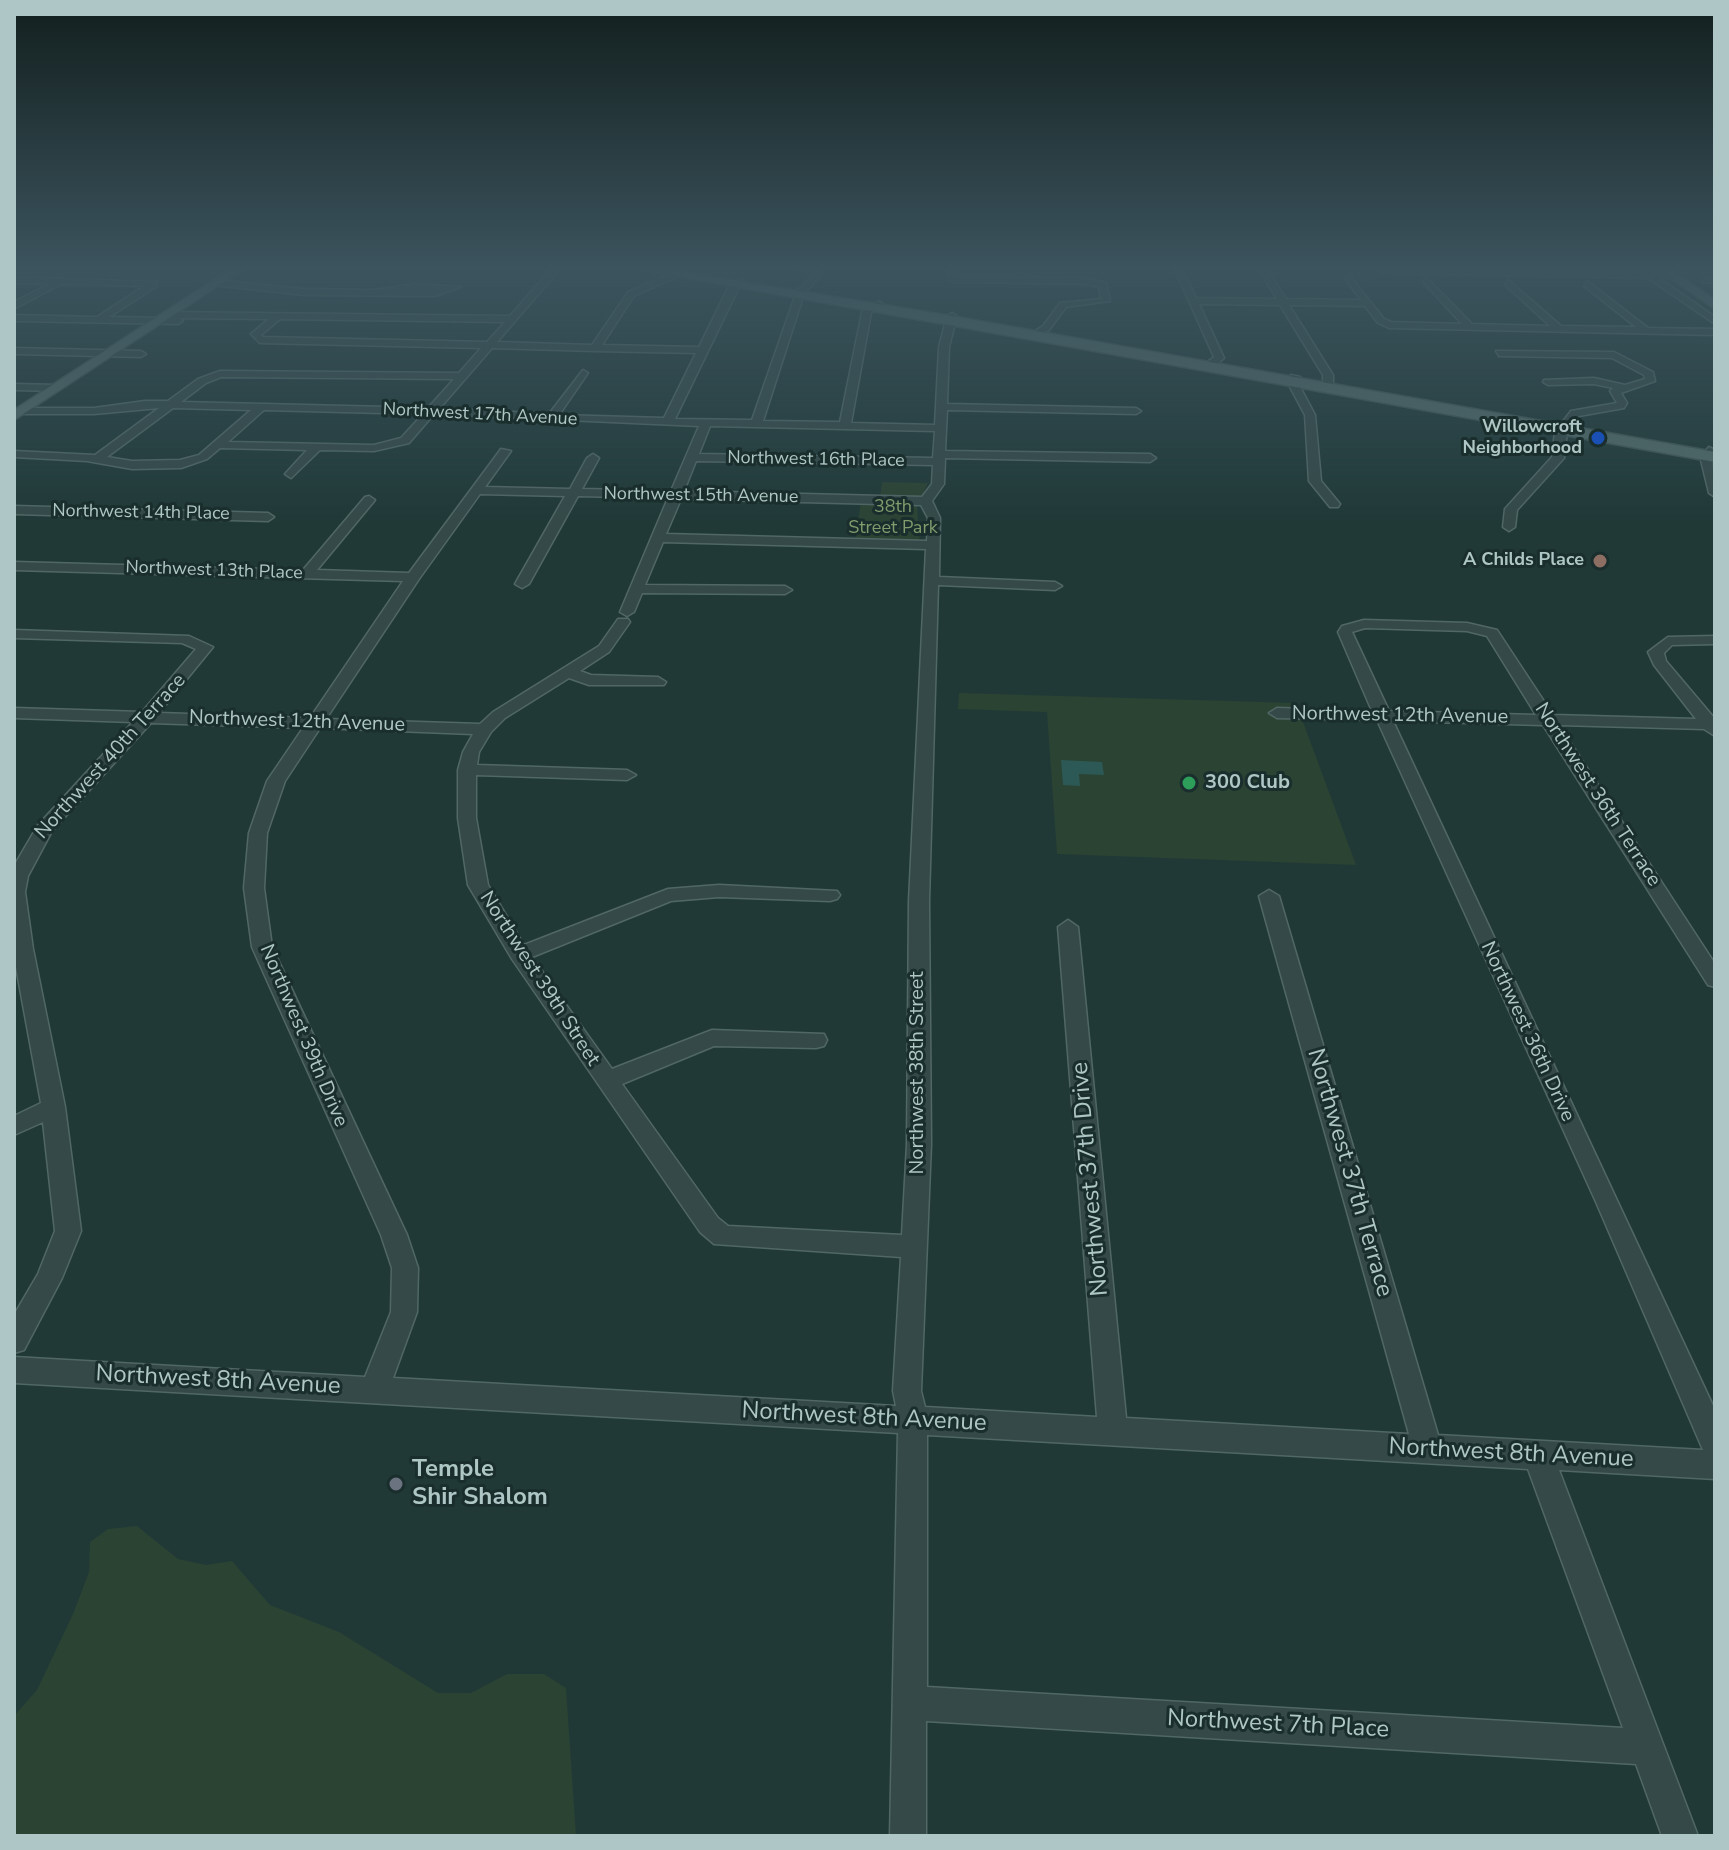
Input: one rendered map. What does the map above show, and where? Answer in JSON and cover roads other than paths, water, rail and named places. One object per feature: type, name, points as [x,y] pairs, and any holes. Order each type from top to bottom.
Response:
[{"type":"main road","points":[[18,413],[108,354]]},
{"type":"main road","points":[[1157,354],[1564,427]]},
{"type":"main road","points":[[1294,379],[1711,454]]},
{"type":"street","points":[[218,445],[374,448],[408,438],[481,354]]},
{"type":"street","points":[[668,422],[700,354]]},
{"type":"street","points":[[756,424],[779,354]]},
{"type":"street","points":[[845,426],[859,354]]},
{"type":"street","points":[[926,501],[938,484],[944,354]]},
{"type":"street","points":[[1211,364],[1219,358],[1217,354]]},
{"type":"street","points":[[1315,354],[1328,375],[1328,383]]},
{"type":"street","points":[[1509,527],[1511,509],[1558,458],[1564,427],[1578,411],[1620,406],[1622,403],[1615,391],[1650,381],[1649,374],[1614,355],[1576,354]]},
{"type":"street","points":[[553,416],[583,373]]},
{"type":"street","points":[[98,458],[202,381],[220,374],[462,376]]},
{"type":"street","points":[[1294,379],[1310,415],[1315,481],[1334,504]]},
{"type":"street","points":[[1548,382],[1594,381],[1625,388]]},
{"type":"street","points":[[14,387],[57,388]]},
{"type":"street","name":"Northwest 17th Avenue","points":[[18,413],[170,405],[940,428]]},
{"type":"street","points":[[14,454],[98,458],[158,466],[196,460],[261,407]]},
{"type":"street","points":[[941,407],[1136,411]]},
{"type":"street","name":"Northwest 39th Street","points":[[706,423],[625,617],[604,649],[512,705],[484,729],[471,752],[467,770],[470,850],[478,885],[519,954],[709,1225],[723,1236],[915,1247]]},
{"type":"street","points":[[291,474],[317,447]]},
{"type":"street","name":"Northwest 39th Drive","points":[[374,1390],[404,1312],[405,1268],[394,1235],[267,959],[256,917],[254,860],[264,805],[313,723],[413,577],[505,451]]},
{"type":"street","points":[[1711,454],[1715,493]]},
{"type":"street","name":"Northwest 16th Place","points":[[692,457],[1150,458]]},
{"type":"street","points":[[522,584],[593,458]]},
{"type":"street","name":"Northwest 15th Avenue","points":[[476,490],[926,501]]},
{"type":"street","points":[[307,574],[369,500]]},
{"type":"street","name":"Northwest 38th Street","points":[[908,1836],[913,1421],[907,1391],[919,1144],[919,901],[934,518],[926,501]]},
{"type":"street","name":"Northwest 14th Place","points":[[14,510],[268,517]]},
{"type":"street","points":[[659,538],[933,545]]},
{"type":"street","name":"Northwest 13th Place","points":[[14,566],[413,577]]},
{"type":"street","points":[[931,581],[1055,586]]},
{"type":"street","points":[[636,589],[785,590]]},
{"type":"street","name":"Northwest 36th Terrace","points":[[1355,625],[1467,627],[1495,637],[1715,980]]},
{"type":"street","name":"Northwest 36th Drive","points":[[1355,625],[1345,632],[1608,1202],[1715,1443]]},
{"type":"street","name":"Northwest 40th Terrace","points":[[14,634],[198,642],[205,652],[44,829],[24,860],[15,892],[18,950],[53,1107],[68,1231],[49,1278],[14,1341]]},
{"type":"street","points":[[1713,727],[1659,662],[1656,652],[1660,645],[1682,639],[1715,640]]},
{"type":"street","points":[[569,672],[589,680],[658,682]]},
{"type":"street","name":"Northwest 12th Avenue","points":[[14,713],[484,729]]},
{"type":"street","name":"Northwest 12th Avenue","points":[[1277,713],[1549,719],[1713,727]]},
{"type":"street","points":[[467,770],[627,775]]},
{"type":"street","points":[[519,954],[668,895],[719,891],[830,895]]},
{"type":"street","name":"Northwest 37th Terrace","points":[[1269,896],[1428,1450]]},
{"type":"street","name":"Northwest 37th Drive","points":[[1068,927],[1113,1432]]},
{"type":"street","points":[[606,1081],[712,1038],[816,1040]]},
{"type":"street","points":[[14,1126],[53,1107]]},
{"type":"street","name":"Northwest 8th Avenue","points":[[14,1370],[1715,1465]]},
{"type":"street","points":[[1538,1455],[1680,1836]]},
{"type":"street","name":"Northwest 7th Place","points":[[910,1703],[1647,1747]]},
{"type":"water","points":[[1061,760],[1102,762],[1104,775],[1079,774],[1080,786],[1063,785]]},
{"type":"place","name":"Willowcroft Neighborhood","points":[[1598,438]]},
{"type":"place","name":"A Childs Place","points":[[1600,561]]},
{"type":"place","name":"300 Club","points":[[1189,783]]},
{"type":"place","name":"Temple Shir Shalom","points":[[396,1484]]},
{"type":"park label","name":"38th Street Park","points":[[893,518]]}]
